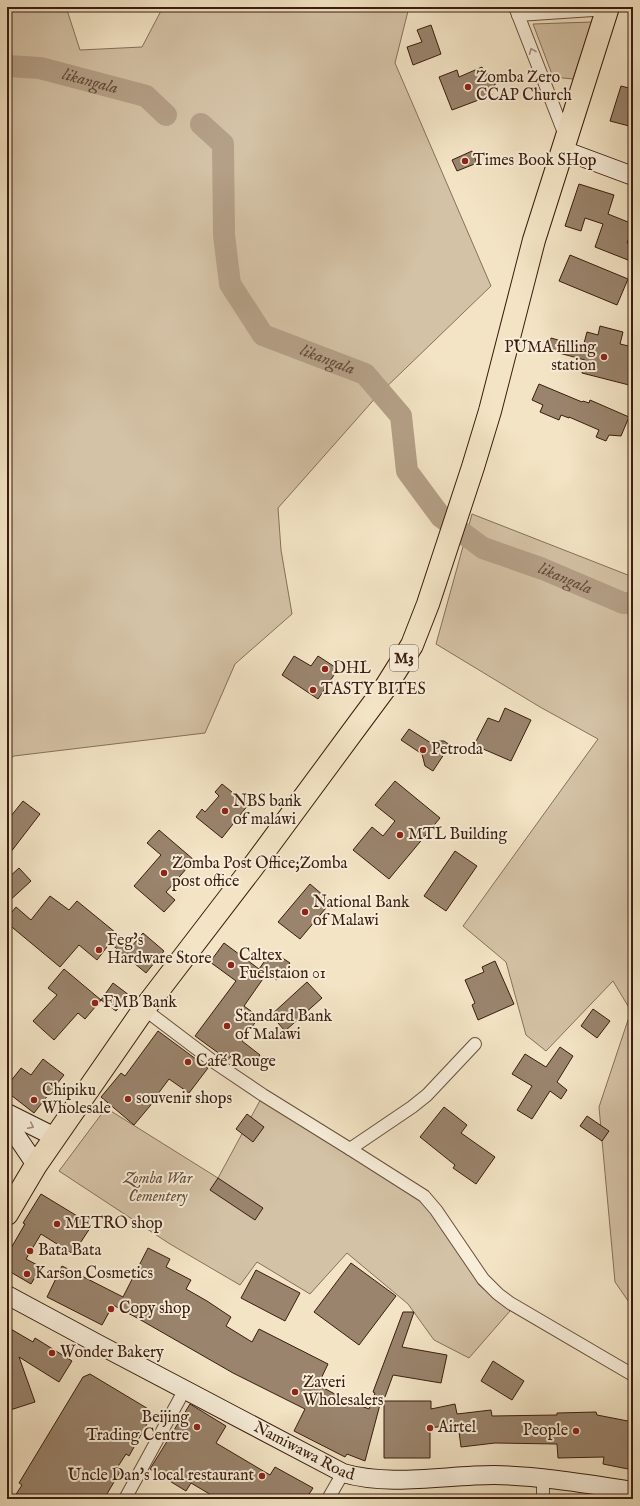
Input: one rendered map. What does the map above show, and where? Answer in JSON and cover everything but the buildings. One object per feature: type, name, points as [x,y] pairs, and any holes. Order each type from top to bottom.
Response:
[{"type":"highway","name":"M3","points":[[7,1214],[36,1165],[144,1009],[252,868],[385,688],[412,645],[428,604],[451,536],[486,425],[534,240],[608,8]]},
{"type":"street","points":[[608,8],[516,11],[565,144],[633,176]]},
{"type":"street","points":[[144,1009],[214,1062],[263,1095],[350,1148],[424,1196],[436,1210],[474,1268],[498,1294],[510,1303],[633,1375]]},
{"type":"street","points":[[350,1148],[412,1108],[427,1095],[475,1044]]},
{"type":"street","points":[[7,1113],[55,1138]]},
{"type":"street","points":[[7,1122],[36,1165]]},
{"type":"street","name":"Namiwawa Road","points":[[7,1294],[98,1344],[343,1473],[378,1480],[494,1475],[543,1478],[633,1491]]},
{"type":"street","points":[[125,1499],[185,1389]]},
{"type":"street","points":[[328,1499],[343,1473]]},
{"type":"street","points":[[543,1478],[543,1499]]},
{"type":"green space","points":[[7,7],[66,7],[80,50],[142,47],[163,7],[409,7],[395,63],[491,286],[378,395],[278,508],[281,550],[292,614],[235,664],[205,733],[14,756],[7,760]]},
{"type":"green space","points":[[592,22],[573,79],[553,77],[533,24]]},
{"type":"green space","points":[[472,514],[633,577],[633,1308],[615,1282],[599,1107],[631,1011],[613,981],[546,1051],[526,1035],[506,962],[463,926],[598,739],[540,707],[436,644]]},
{"type":"green space","name":"Zomba War Cementery","points":[[263,1095],[427,1193],[479,1285],[510,1311],[469,1358],[434,1340],[408,1304],[347,1253],[310,1294],[257,1262],[240,1285],[170,1244],[59,1171],[106,1108],[218,1178]]},
{"type":"waterway","name":"likangala","points":[[7,66],[40,68],[146,96],[166,115]]},
{"type":"waterway","name":"likangala","points":[[201,124],[223,144],[224,235],[230,284],[263,335],[365,374],[401,416],[407,471],[441,517],[483,548],[543,569],[623,603],[633,603]]},
{"type":"place","name":"Zomba Zero CCAP Church","points":[[468,87]]},
{"type":"place","name":"Times Book SHop","points":[[465,161]]},
{"type":"place","name":"PUMA filling station","points":[[604,357]]},
{"type":"place","name":"DHL","points":[[325,669]]},
{"type":"place","name":"TASTY BITES","points":[[313,690]]},
{"type":"place","name":"Petroda","points":[[423,750]]},
{"type":"place","name":"NBS bank of malawi","points":[[225,811]]},
{"type":"place","name":"MTL Building","points":[[400,835]]},
{"type":"place","name":"Zomba Post Office;Zomba post office","points":[[164,873]]},
{"type":"place","name":"National Bank of Malawi","points":[[305,912]]},
{"type":"place","name":"Feg's Hardware Store","points":[[99,950]]},
{"type":"place","name":"Caltex Fuelstaion 01","points":[[231,965]]},
{"type":"place","name":"FMB Bank","points":[[95,1003]]},
{"type":"place","name":"Standard Bank of Malawi","points":[[227,1026]]},
{"type":"place","name":"Café Rouge","points":[[188,1062]]},
{"type":"place","name":"souvenir shops","points":[[128,1099]]},
{"type":"place","name":"Chipiku Wholesale","points":[[34,1100]]},
{"type":"place","name":"METRO shop","points":[[57,1224]]},
{"type":"place","name":"Bata Bata","points":[[30,1251]]},
{"type":"place","name":"Karson Cosmetics","points":[[27,1274]]},
{"type":"place","name":"Copy shop","points":[[111,1309]]},
{"type":"place","name":"Wonder Bakery","points":[[52,1353]]},
{"type":"place","name":"Zaveri Wholesalers","points":[[295,1392]]},
{"type":"place","name":"Beijing Trading Centre","points":[[197,1427]]},
{"type":"place","name":"Airtel","points":[[430,1428]]},
{"type":"place","name":"People","points":[[576,1431]]},
{"type":"place","name":"Uncle Dan's local restaurant","points":[[262,1476]]}]
